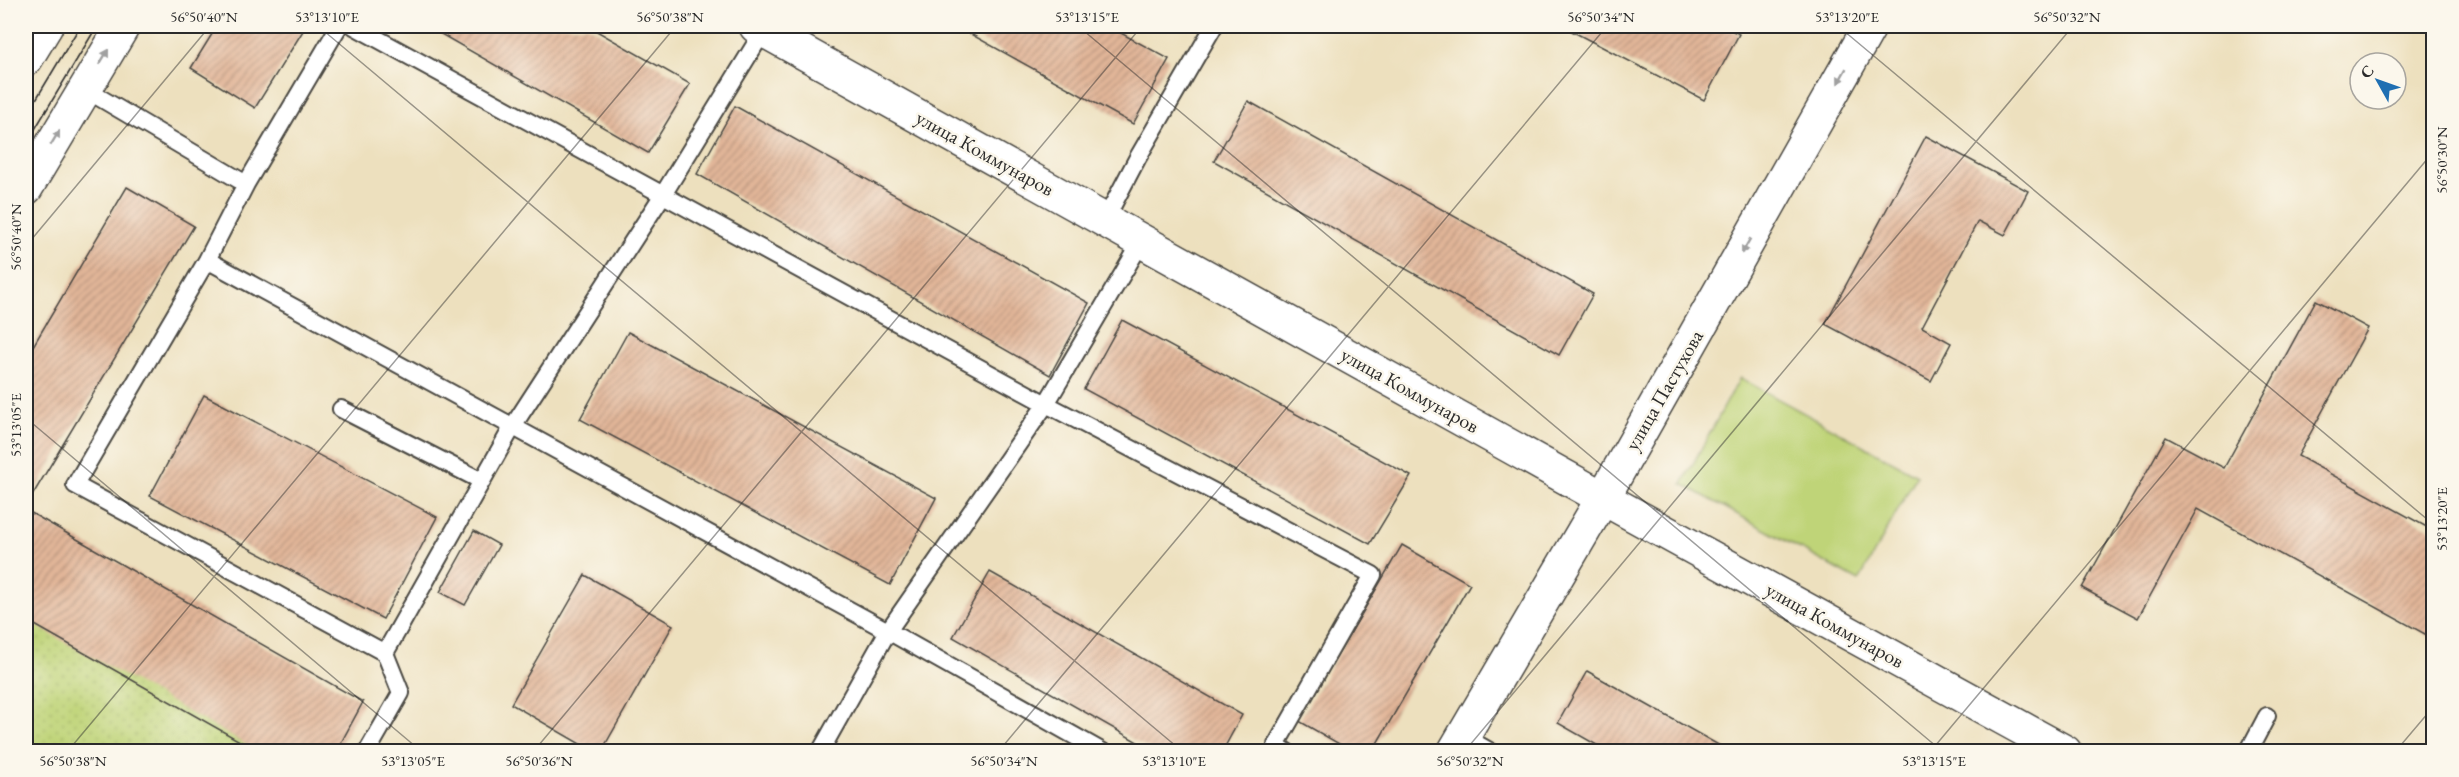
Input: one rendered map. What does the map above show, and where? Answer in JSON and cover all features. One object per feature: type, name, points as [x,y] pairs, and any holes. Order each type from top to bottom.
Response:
[{"type":"street","points":[[26,59],[46,26]]},
{"type":"street","points":[[26,188],[123,26]]},
{"type":"street","name":"улица Пастухова","points":[[1458,744],[1603,498],[1870,26]]},
{"type":"street","name":"улица Коммунаров","points":[[760,28],[1603,498],[2065,752]]},
{"type":"lane","points":[[339,26],[246,184],[207,260],[75,485],[385,653],[401,693],[367,752]]},
{"type":"lane","points":[[354,26],[664,193],[1046,404],[1373,575],[1278,749]]},
{"type":"lane","points":[[1105,220],[1137,159],[1214,26]]},
{"type":"lane","points":[[385,653],[513,426],[664,193],[760,28]]},
{"type":"lane","points":[[85,89],[246,184]]},
{"type":"lane","points":[[820,752],[888,632],[1046,404],[1142,241]]},
{"type":"lane","points":[[207,260],[1103,752]]},
{"type":"lane","points":[[341,409],[482,481]]},
{"type":"lane","points":[[2248,752],[2266,716]]},
{"type":"lane","points":[[1458,744],[1491,752]]},
{"type":"green space","points":[[1740,378],[1917,475],[1859,581],[1682,484]]},
{"type":"green space","points":[[26,618],[259,751],[26,751]]},
{"type":"building","points":[[217,26],[306,26],[255,108],[191,68]]},
{"type":"building","points":[[427,26],[588,26],[690,84],[648,153]]},
{"type":"building","points":[[956,26],[1108,26],[1169,59],[1133,124]]},
{"type":"building","points":[[1562,26],[1723,26],[1739,34],[1704,100]]},
{"type":"building","points":[[1248,101],[1593,294],[1559,355],[1214,161]]},
{"type":"building","points":[[735,106],[1089,303],[1050,375],[697,174]]},
{"type":"building","points":[[1926,136],[2028,191],[2005,235],[1978,221],[1922,327],[1951,343],[1931,381],[1825,324]]},
{"type":"building","points":[[127,187],[194,226],[26,506],[26,358]]},
{"type":"building","points":[[2316,300],[2368,328],[2298,456],[2434,531],[2434,639],[2198,509],[2138,618],[2082,588],[2166,437],[2224,468]]},
{"type":"building","points":[[1122,320],[1411,476],[1370,544],[1084,389]]},
{"type":"building","points":[[628,332],[936,498],[890,585],[580,419]]},
{"type":"building","points":[[204,395],[437,517],[383,619],[150,496]]},
{"type":"building","points":[[26,510],[363,702],[336,752],[259,752],[26,620]]},
{"type":"building","points":[[474,531],[499,545],[465,605],[440,592]]},
{"type":"building","points":[[1402,545],[1470,584],[1372,752],[1353,752],[1299,721]]},
{"type":"building","points":[[990,572],[1242,715],[1222,752],[1155,752],[953,637]]},
{"type":"building","points":[[585,575],[673,625],[601,752],[594,752],[511,704]]},
{"type":"building","points":[[1587,671],[1731,752],[1609,752],[1558,723]]},
{"type":"building","points":[[2434,730],[2434,752],[2422,752]]},
{"type":"tram line","points":[[26,116],[80,26]]},
{"type":"tram line","points":[[26,144],[97,26]]}]
